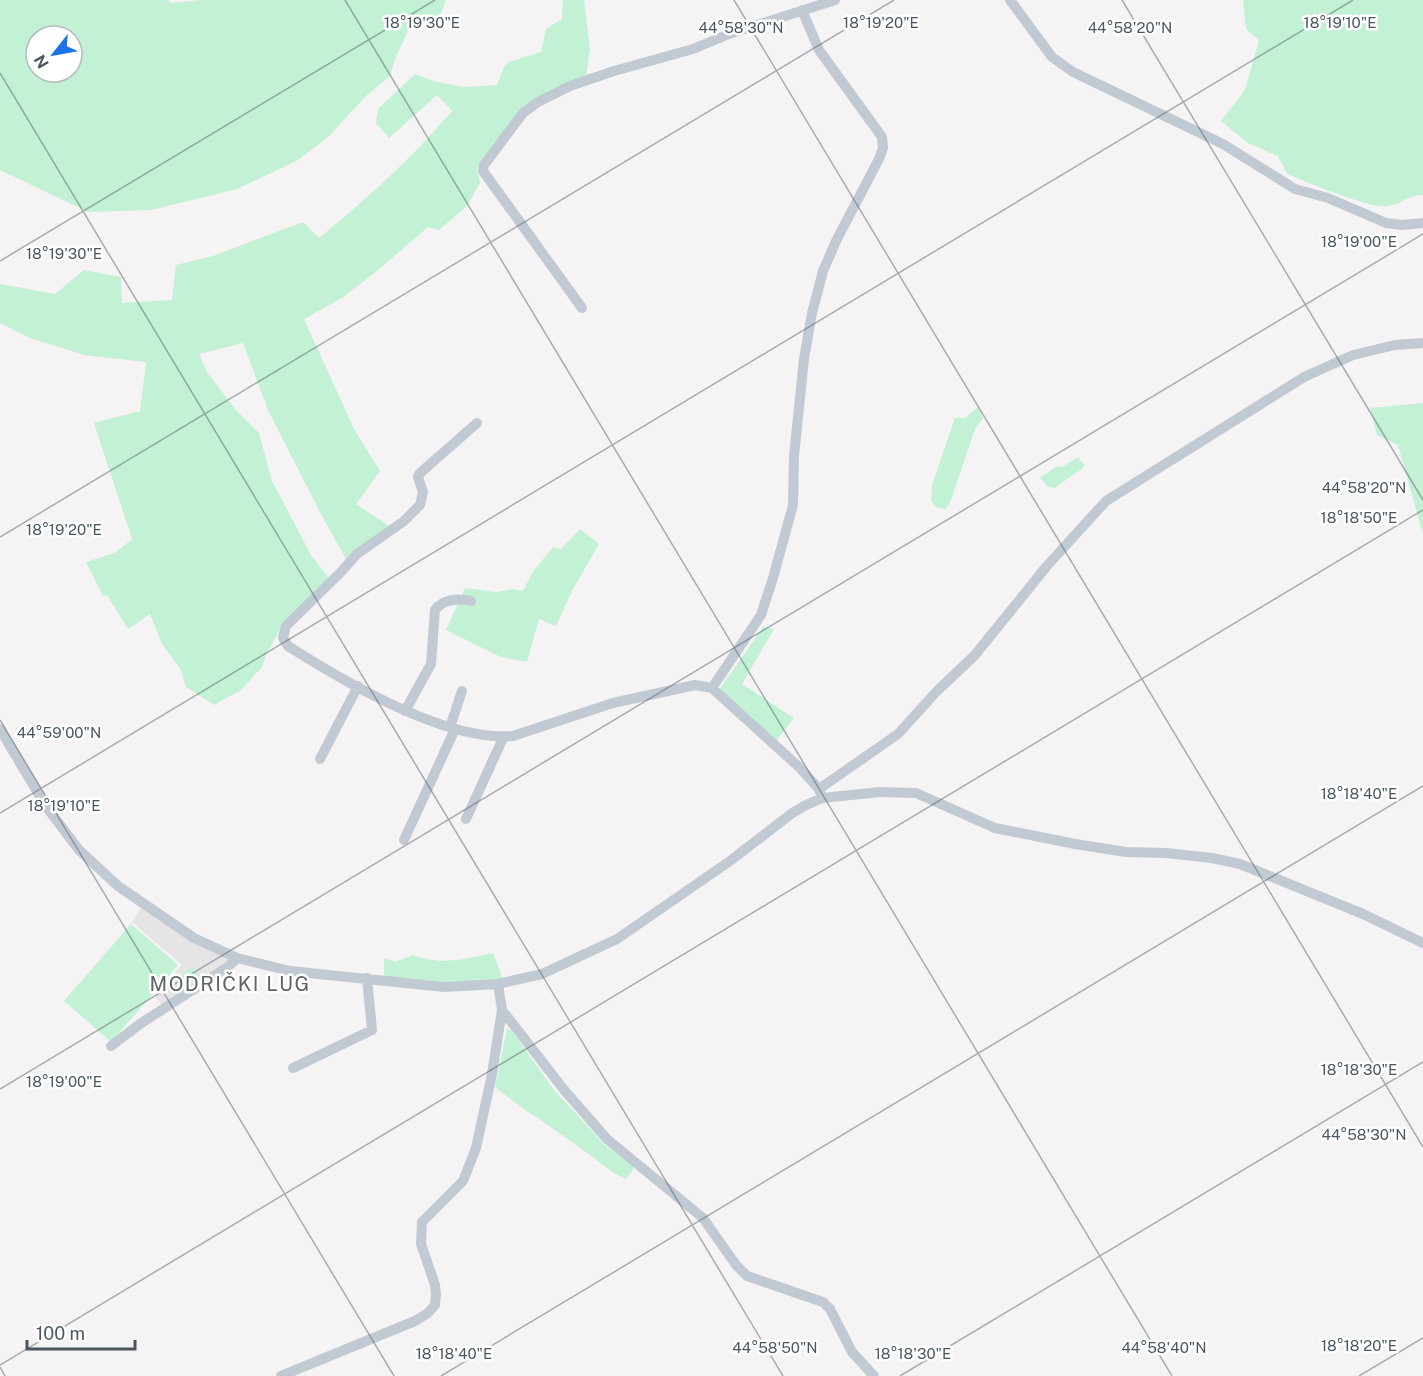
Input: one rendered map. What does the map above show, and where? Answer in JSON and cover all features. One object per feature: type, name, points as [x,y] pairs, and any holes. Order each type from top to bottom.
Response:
[{"type":"street","points":[[582,308],[483,171],[484,165],[523,114],[538,102],[570,86],[693,49],[729,34],[835,0]]},
{"type":"street","points":[[1010,0],[1052,57],[1072,72],[1223,144],[1295,189],[1329,198],[1386,223],[1415,225],[1423,223]]},
{"type":"street","points":[[712,688],[761,615],[773,578],[794,506],[797,424],[812,313],[823,271],[837,239],[873,173],[883,148],[882,137],[819,50],[802,10]]},
{"type":"street","points":[[0,729],[45,805],[79,850],[118,886],[194,938],[237,958],[290,971],[444,987],[498,984],[542,974],[617,939],[730,861],[898,734],[937,691],[975,655],[1053,559],[1106,501],[1121,490],[1304,377],[1353,355],[1395,345],[1423,343]]},
{"type":"street","points":[[477,423],[420,474],[418,477],[423,492],[420,505],[404,521],[357,554],[284,630],[283,638],[288,646],[405,711],[452,728],[504,736],[513,736],[613,703],[695,685],[712,688],[799,767],[820,794]]},
{"type":"street","points":[[405,711],[430,664],[435,610],[446,602],[457,599],[471,602]]},
{"type":"street","points":[[320,759],[358,686]]},
{"type":"street","points":[[404,840],[452,728],[462,691]]},
{"type":"street","points":[[466,819],[504,736]]},
{"type":"street","points":[[820,794],[916,793],[995,828],[1101,849],[1166,853],[1212,858],[1240,864],[1372,918],[1423,943]]},
{"type":"street","points":[[111,1046],[140,1024],[228,967],[237,958]]},
{"type":"street","points":[[293,1068],[372,1030],[367,978]]},
{"type":"street","points":[[281,1376],[415,1321],[428,1313],[435,1305],[435,1285],[421,1244],[422,1221],[463,1181],[471,1165],[482,1126],[502,1010],[498,984]]},
{"type":"street","points":[[502,1010],[565,1091],[607,1139],[703,1218],[736,1265],[747,1276],[822,1302],[830,1309],[852,1352],[874,1376]]},
{"type":"shaded area","points":[[141,908],[231,959],[163,1007],[155,995],[182,965],[132,922]]},
{"type":"green space","points":[[0,0],[168,0],[170,3],[202,0],[446,0],[438,22],[411,24],[390,76],[366,96],[328,137],[298,160],[237,189],[151,210],[88,212],[0,170]]},
{"type":"green space","points":[[563,0],[584,0],[590,49],[586,75],[549,91],[510,126],[477,168],[480,183],[467,206],[439,230],[428,227],[342,298],[304,319],[354,429],[380,471],[356,504],[392,528],[346,559],[268,410],[243,343],[199,354],[207,372],[236,410],[259,433],[272,481],[311,555],[329,578],[283,623],[262,667],[241,690],[214,705],[186,687],[180,668],[162,644],[150,614],[128,629],[107,595],[103,596],[86,562],[115,553],[132,539],[94,423],[140,411],[146,362],[84,355],[30,338],[0,323],[0,284],[55,294],[84,270],[121,277],[122,303],[172,300],[176,265],[213,256],[303,222],[319,238],[388,178],[452,111],[437,95],[389,138],[376,123],[378,109],[415,74],[437,82],[463,87],[497,85],[504,67],[509,62],[541,52],[546,29],[562,19]]},
{"type":"green space","points":[[1243,0],[1423,0],[1423,195],[1414,196],[1396,204],[1379,206],[1338,194],[1287,174],[1278,156],[1248,143],[1221,121],[1245,90],[1259,40],[1246,29]]},
{"type":"green space","points":[[1423,403],[1423,534],[1398,445],[1377,435],[1370,408]]},
{"type":"green space","points":[[978,407],[983,418],[975,429],[951,500],[946,509],[936,507],[931,501],[932,485],[955,418],[965,418]]},
{"type":"green space","points":[[1078,457],[1085,466],[1055,488],[1048,487],[1040,478],[1057,466],[1062,467]]},
{"type":"green space","points":[[580,529],[599,544],[573,589],[556,626],[539,619],[527,662],[501,657],[446,630],[465,588],[497,592],[513,589],[523,591],[532,573],[553,547],[561,549]]},
{"type":"green space","points":[[763,627],[774,629],[742,684],[794,718],[773,745],[719,690]]},
{"type":"green space","points":[[131,924],[178,965],[111,1042],[64,1001]]},
{"type":"green space","points":[[493,953],[503,979],[445,982],[384,977],[384,958],[395,962],[413,955],[443,961]]},
{"type":"green space","points":[[193,967],[201,980],[176,997],[167,984]]},
{"type":"green space","points":[[507,1029],[511,1030],[554,1090],[606,1146],[635,1167],[626,1179],[495,1087]]},
{"type":"district","name":"MODRIČKI LUG","points":[[230,984]]}]
